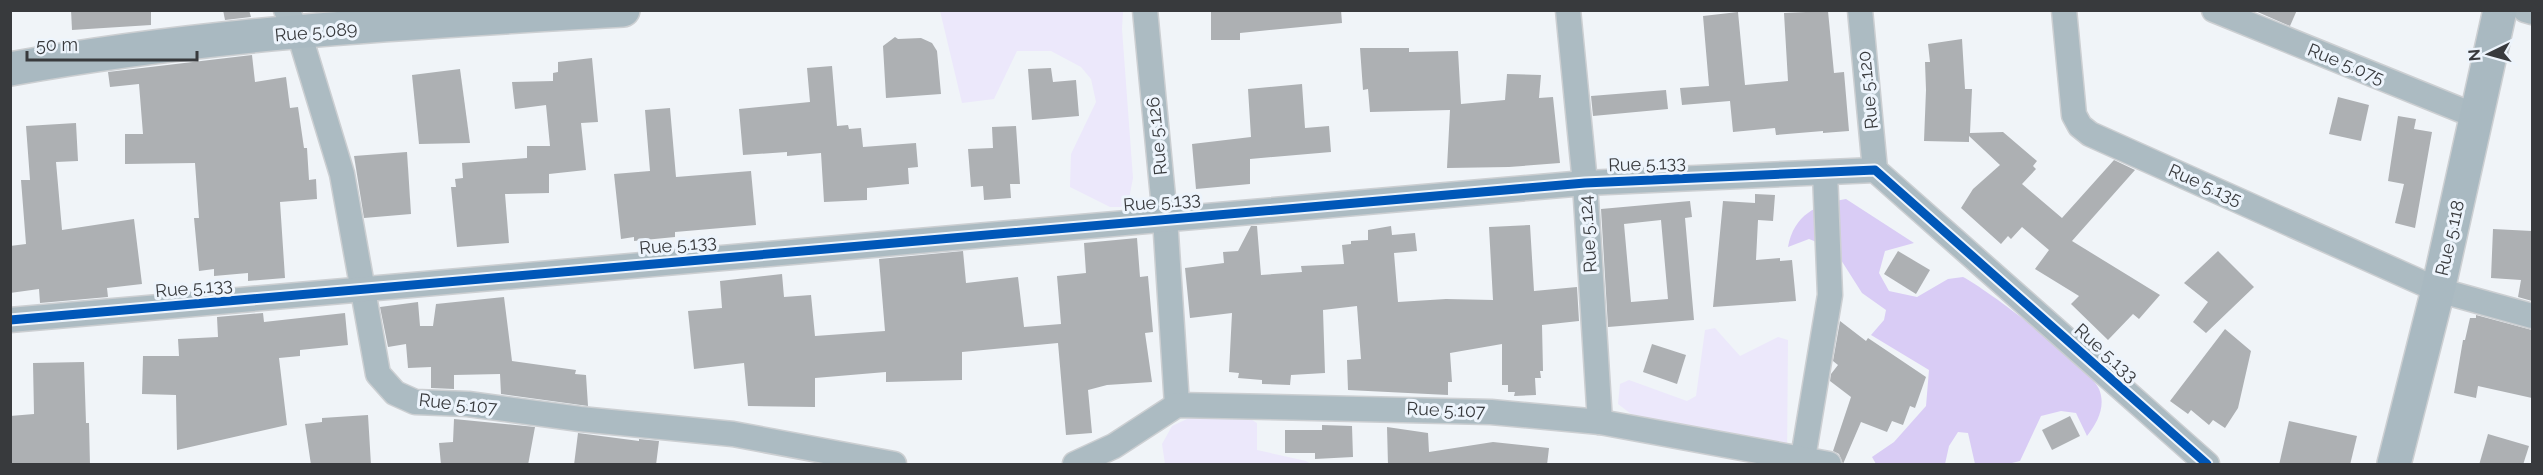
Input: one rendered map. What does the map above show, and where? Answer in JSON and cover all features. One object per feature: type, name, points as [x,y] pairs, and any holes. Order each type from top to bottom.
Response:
[{"type":"street","name":"Rue 5.089","points":[[10,69],[292,22],[623,10]]},
{"type":"street","name":"Rue 5.126","points":[[1145,10],[1165,218],[1177,405]]},
{"type":"street","name":"Rue 5.124","points":[[1568,10],[1585,183],[1600,422]]},
{"type":"street","name":"Rue 5.120","points":[[1860,10],[1875,170]]},
{"type":"street","name":"Rue 5.135","points":[[2064,10],[2074,115],[2080,126],[2090,134],[2438,290],[2532,316]]},
{"type":"street","name":"Rue 5.075","points":[[2214,10],[2478,117]]},
{"type":"street","name":"Rue 5.118","points":[[2394,465],[2438,290],[2500,10]]},
{"type":"street","points":[[2525,10],[2532,12]]},
{"type":"street","name":"Rue 5.107","points":[[292,22],[342,174],[378,374],[395,393],[415,402],[468,404],[580,419],[733,434],[894,465]]},
{"type":"street","name":"Rue 5.133","points":[[10,320],[1585,183],[1875,170],[2207,465]]},
{"type":"street","points":[[1803,458],[1830,295],[1825,173]]},
{"type":"street","name":"Rue 5.107","points":[[1177,405],[1491,412],[1600,422],[1803,458],[1829,465]]},
{"type":"street","points":[[1075,465],[1114,446],[1177,405]]},
{"type":"shaded area","points":[[940,11],[1123,11],[1122,29],[1133,178],[1129,199],[1121,207],[1110,207],[1070,187],[1071,154],[1096,102],[1091,79],[1081,67],[1051,51],[1017,51],[994,99],[962,103]]},
{"type":"shaded area","points":[[1846,199],[1914,243],[1885,251],[1879,273],[1889,291],[1917,297],[1948,279],[1963,277],[2014,312],[2077,364],[2099,389],[2102,402],[2100,414],[2087,436],[2076,413],[2061,411],[2041,416],[2020,461],[2008,464],[1975,464],[1968,433],[1958,432],[1949,446],[1945,464],[1876,464],[1872,457],[1894,442],[1926,406],[1929,370],[1871,335],[1884,320],[1886,310],[1862,293],[1834,249],[1809,239],[1788,247],[1795,227],[1808,213],[1825,204]]},
{"type":"shaded area","points":[[1715,328],[1740,356],[1778,337],[1788,340],[1787,464],[1756,464],[1752,460],[1660,436],[1618,404],[1620,384],[1629,380],[1687,401],[1696,396],[1705,330]]},
{"type":"shaded area","points":[[1204,411],[1247,417],[1257,423],[1257,450],[1311,464],[1165,464],[1162,444],[1172,426]]},
{"type":"building","points":[[71,10],[151,10],[151,25],[72,30]]},
{"type":"building","points":[[223,10],[249,10],[251,17],[225,20]]},
{"type":"building","points":[[1211,10],[1341,10],[1342,23],[1240,33],[1240,40],[1211,40]]},
{"type":"building","points":[[2253,10],[2297,10],[2290,26]]},
{"type":"building","points":[[1828,11],[1834,73],[1844,72],[1849,131],[1776,135],[1775,128],[1733,132],[1730,101],[1682,105],[1680,88],[1709,86],[1703,16],[1738,12],[1745,85],[1788,81],[1784,13]]},
{"type":"building","points":[[895,37],[898,39],[921,38],[932,43],[937,51],[941,94],[886,98],[883,46]]},
{"type":"building","points":[[1962,39],[1965,89],[1972,89],[1970,133],[2003,132],[2037,161],[2033,166],[2036,169],[2022,184],[2062,218],[2114,160],[2135,170],[2072,241],[2160,295],[2139,319],[2133,314],[2108,340],[2071,304],[2079,296],[2035,269],[2049,250],[2022,227],[2011,239],[2008,236],[2001,244],[1961,208],[1973,189],[2000,165],[1969,136],[1969,142],[1924,141],[1925,62],[1930,62],[1928,44]]},
{"type":"building","points":[[1360,48],[1409,48],[1409,52],[1458,51],[1461,104],[1505,100],[1507,74],[1541,75],[1539,98],[1553,97],[1560,163],[1447,168],[1450,110],[1370,112],[1368,89],[1363,90]]},
{"type":"building","points":[[252,55],[255,82],[286,77],[290,108],[298,107],[304,148],[307,148],[309,180],[316,179],[317,199],[280,202],[285,278],[248,281],[248,273],[214,276],[214,269],[199,271],[194,218],[199,218],[195,163],[125,164],[125,134],[143,134],[139,84],[110,87],[108,72]]},
{"type":"building","points":[[592,58],[598,122],[581,123],[586,170],[549,174],[549,193],[505,194],[509,243],[457,247],[451,187],[456,187],[455,179],[463,178],[462,163],[527,158],[527,146],[550,146],[546,105],[515,109],[512,82],[553,81],[553,73],[558,72],[558,62]]},
{"type":"building","points":[[832,66],[837,126],[848,125],[849,129],[861,128],[863,147],[916,143],[918,167],[908,168],[909,184],[867,188],[867,200],[824,202],[821,153],[787,156],[787,152],[743,155],[739,109],[810,102],[807,68]]},
{"type":"building","points":[[1051,68],[1053,82],[1076,80],[1079,116],[1032,120],[1028,69]]},
{"type":"building","points":[[460,69],[470,143],[419,144],[412,75]]},
{"type":"building","points":[[1302,84],[1305,128],[1329,126],[1331,152],[1250,159],[1250,184],[1196,189],[1192,144],[1251,137],[1248,89]]},
{"type":"building","points":[[1666,90],[1668,109],[1593,116],[1591,96]]},
{"type":"building","points":[[2338,97],[2369,105],[2361,141],[2329,134]]},
{"type":"building","points":[[670,108],[676,177],[751,171],[756,225],[675,232],[675,237],[634,241],[634,237],[621,239],[614,174],[650,171],[645,110]]},
{"type":"building","points":[[2398,116],[2416,119],[2414,129],[2432,132],[2415,228],[2395,223],[2404,184],[2388,181]]},
{"type":"building","points":[[76,123],[78,161],[56,162],[62,230],[134,219],[142,284],[107,288],[108,297],[40,303],[39,289],[10,293],[10,246],[26,244],[21,180],[30,180],[26,126]]},
{"type":"building","points":[[1016,126],[1020,184],[1010,184],[1011,198],[984,200],[983,186],[971,187],[968,149],[993,148],[992,127]]},
{"type":"building","points":[[407,152],[411,214],[364,218],[354,156]]},
{"type":"building","points":[[1755,194],[1775,195],[1773,221],[1758,220],[1756,260],[1780,258],[1780,261],[1792,260],[1796,301],[1713,307],[1723,201],[1755,203]]},
{"type":"building","points":[[1690,201],[1692,217],[1685,218],[1694,320],[1608,327],[1601,209]],"holes":[[[1661,220],[1668,299],[1631,302],[1624,224]]]},
{"type":"building","points":[[1530,225],[1534,291],[1577,287],[1579,321],[1542,325],[1543,371],[1540,371],[1541,378],[1535,378],[1536,395],[1514,396],[1515,392],[1508,392],[1508,385],[1502,385],[1502,344],[1450,353],[1452,382],[1448,382],[1448,395],[1348,390],[1347,360],[1361,359],[1357,306],[1323,310],[1325,373],[1291,375],[1290,385],[1262,384],[1262,380],[1238,378],[1239,373],[1229,372],[1232,313],[1190,318],[1185,268],[1224,263],[1223,252],[1238,251],[1251,226],[1257,226],[1261,275],[1302,272],[1301,266],[1344,264],[1342,245],[1351,244],[1351,241],[1368,240],[1368,230],[1391,226],[1392,235],[1415,233],[1417,251],[1394,253],[1398,302],[1446,299],[1493,300],[1489,227]]},
{"type":"building","points":[[2493,229],[2532,231],[2532,301],[2518,297],[2521,280],[2491,278]]},
{"type":"building","points":[[1137,238],[1140,277],[1148,276],[1153,332],[1145,333],[1152,382],[1107,385],[1088,390],[1092,433],[1066,435],[1058,343],[962,352],[962,380],[886,382],[886,372],[815,378],[815,407],[748,406],[744,363],[694,369],[688,311],[722,308],[720,281],[782,274],[784,297],[811,295],[815,336],[885,331],[879,259],[963,251],[966,283],[1018,277],[1024,327],[1061,324],[1057,276],[1086,273],[1084,243]]},
{"type":"building","points":[[1898,251],[1930,270],[1916,294],[1884,274]]},
{"type":"building","points":[[2218,251],[2254,287],[2206,333],[2193,322],[2208,302],[2184,283]]},
{"type":"building","points":[[504,297],[512,361],[576,370],[575,374],[586,375],[588,406],[501,394],[500,374],[454,375],[454,389],[431,388],[431,367],[408,368],[406,344],[388,347],[380,307],[418,302],[420,326],[433,326],[436,304]]},
{"type":"building","points":[[263,313],[264,322],[345,313],[348,345],[300,350],[300,356],[279,358],[287,425],[177,450],[176,395],[142,394],[143,356],[179,356],[178,339],[218,337],[217,317]]},
{"type":"building","points":[[2476,315],[2532,330],[2532,398],[2478,386],[2476,398],[2454,393],[2463,340],[2465,340],[2470,318],[2476,318]]},
{"type":"building","points":[[1840,321],[1866,341],[1868,338],[1926,377],[1915,408],[1910,406],[1903,425],[1892,421],[1887,432],[1861,422],[1843,464],[1839,454],[1833,451],[1851,397],[1830,381],[1831,374],[1838,365],[1833,361]]},
{"type":"building","points":[[2225,329],[2251,351],[2238,408],[2225,428],[2213,420],[2209,425],[2191,410],[2188,414],[2170,401]]},
{"type":"building","points":[[1652,344],[1686,355],[1677,384],[1643,372]]},
{"type":"building","points":[[84,362],[90,465],[10,465],[10,416],[34,414],[33,363]]},
{"type":"building","points":[[368,415],[371,465],[311,465],[305,424],[322,422],[322,418]]},
{"type":"building","points":[[2070,416],[2080,436],[2052,450],[2042,430]]},
{"type":"building","points":[[454,419],[535,427],[528,465],[441,465],[439,443],[453,442]]},
{"type":"building","points":[[2289,421],[2357,436],[2350,465],[2279,465]]},
{"type":"building","points":[[1322,425],[1352,426],[1353,457],[1315,459],[1315,453],[1285,453],[1285,430],[1322,430]]},
{"type":"building","points":[[1387,427],[1428,433],[1429,452],[1493,442],[1549,448],[1547,465],[1388,465]]},
{"type":"building","points":[[578,433],[639,441],[639,439],[659,441],[656,465],[574,465]]},
{"type":"building","points":[[2488,434],[2529,446],[2523,465],[2479,465]]},
{"type":"cycle path","points":[[10,320],[1585,183],[1875,170],[2207,464]]}]
